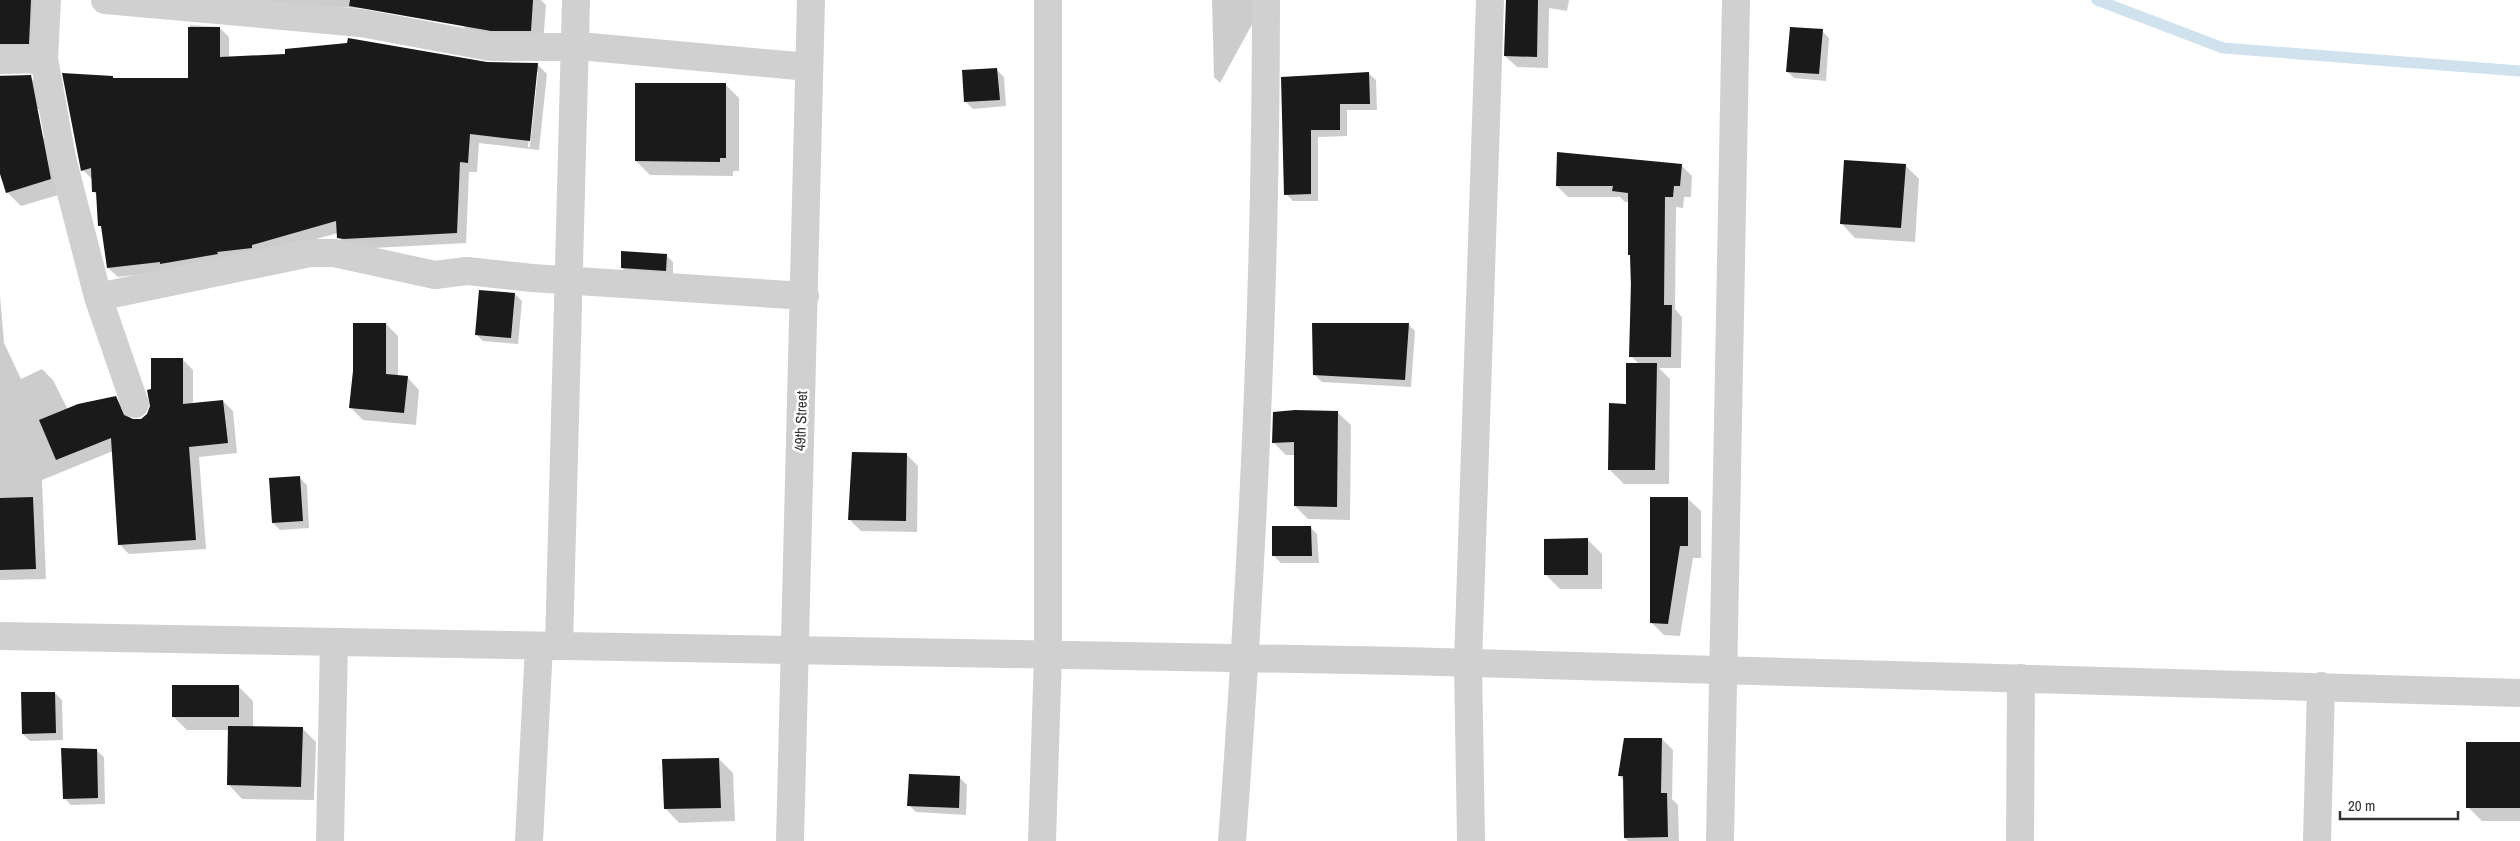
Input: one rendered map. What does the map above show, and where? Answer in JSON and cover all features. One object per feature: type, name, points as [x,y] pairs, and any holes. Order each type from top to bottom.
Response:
[{"type":"street","points":[[47,0],[44,59],[62,158],[98,297],[135,404]]},
{"type":"street","points":[[105,0],[362,23],[490,47],[574,47],[808,67]]},
{"type":"street","points":[[529,841],[549,646],[568,280],[576,0]]},
{"type":"street","name":"49th Street","points":[[790,841],[811,0]]},
{"type":"street","points":[[1042,841],[1048,655],[1048,0]]},
{"type":"street","points":[[1232,841],[1246,659],[1258,402],[1266,0]]},
{"type":"street","points":[[1471,841],[1468,663],[1490,0]]},
{"type":"street","points":[[1720,841],[1736,0]]},
{"type":"street","points":[[0,60],[44,59]]},
{"type":"street","points":[[98,297],[310,253],[334,253],[435,275],[467,271],[568,280],[805,296]]},
{"type":"street","points":[[0,636],[1468,663],[2520,693]]},
{"type":"street","points":[[330,841],[334,642]]},
{"type":"street","points":[[2020,841],[2021,678]]},
{"type":"street","points":[[2318,841],[2320,686]]},
{"type":"building","points":[[0,0],[31,0],[29,44],[0,44]]},
{"type":"building","points":[[350,0],[533,0],[531,31],[491,31],[349,6]]},
{"type":"building","points":[[1506,0],[1538,0],[1537,57],[1504,56]]},
{"type":"building","points":[[188,27],[220,27],[220,57],[285,54],[285,49],[347,43],[348,38],[487,62],[538,63],[530,141],[470,134],[468,163],[460,162],[457,233],[344,239],[337,238],[336,221],[252,245],[252,248],[217,252],[218,254],[160,264],[160,262],[107,268],[101,226],[98,226],[96,192],[92,192],[91,168],[81,171],[62,73],[113,76],[113,78],[188,78]]},
{"type":"building","points":[[1790,27],[1823,29],[1819,74],[1786,72]]},
{"type":"building","points":[[997,68],[1000,100],[964,102],[962,70]]},
{"type":"building","points":[[1369,72],[1370,104],[1340,104],[1340,130],[1311,130],[1311,194],[1284,195],[1281,77]]},
{"type":"building","points":[[31,75],[51,179],[6,193],[0,174],[0,76]]},
{"type":"building","points":[[635,83],[726,83],[726,158],[720,158],[720,162],[635,161]]},
{"type":"building","points":[[1557,152],[1682,164],[1680,186],[1674,186],[1673,197],[1665,197],[1664,305],[1672,305],[1671,357],[1629,357],[1631,284],[1630,255],[1628,255],[1628,193],[1612,191],[1613,186],[1556,186]]},
{"type":"building","points":[[1844,160],[1906,164],[1901,228],[1840,224]]},
{"type":"building","points":[[621,251],[667,254],[666,271],[621,268]]},
{"type":"building","points":[[479,290],[515,293],[511,338],[475,335]]},
{"type":"building","points":[[353,323],[386,323],[386,374],[408,376],[404,413],[349,408],[353,371]]},
{"type":"building","points":[[1312,323],[1409,323],[1405,380],[1313,375]]},
{"type":"building","points":[[151,358],[183,358],[183,404],[223,400],[228,443],[189,447],[196,540],[118,545],[111,438],[56,460],[39,420],[78,404],[116,396],[124,415],[133,419],[141,419],[147,414],[150,406],[147,390],[151,389]]},
{"type":"building","points":[[1626,363],[1657,363],[1655,470],[1608,470],[1609,403],[1626,404]]},
{"type":"building","points":[[1295,410],[1338,411],[1337,507],[1294,506],[1294,442],[1272,443],[1273,412]]},
{"type":"building","points":[[852,452],[907,453],[906,521],[848,520]]},
{"type":"building","points":[[300,476],[303,521],[272,523],[269,478]]},
{"type":"building","points":[[33,497],[36,569],[0,570],[0,498]]},
{"type":"building","points":[[1650,497],[1688,497],[1688,546],[1680,546],[1668,624],[1650,623]]},
{"type":"building","points":[[1272,526],[1311,526],[1312,556],[1272,556]]},
{"type":"building","points":[[1588,538],[1588,575],[1544,575],[1544,539]]},
{"type":"building","points":[[172,685],[239,685],[239,717],[172,717]]},
{"type":"building","points":[[21,692],[55,692],[56,733],[22,734]]},
{"type":"building","points":[[228,726],[303,727],[301,787],[227,785]]},
{"type":"building","points":[[1624,738],[1662,738],[1661,793],[1667,793],[1668,837],[1624,838],[1623,776],[1618,776]]},
{"type":"building","points":[[2466,742],[2520,742],[2520,808],[2466,808]]},
{"type":"building","points":[[61,748],[97,749],[98,798],[63,799]]},
{"type":"building","points":[[719,758],[721,808],[664,809],[662,759]]},
{"type":"building","points":[[909,774],[960,776],[959,808],[907,806]]},
{"type":"waterway","points":[[2097,0],[2223,48],[2520,71]]}]
